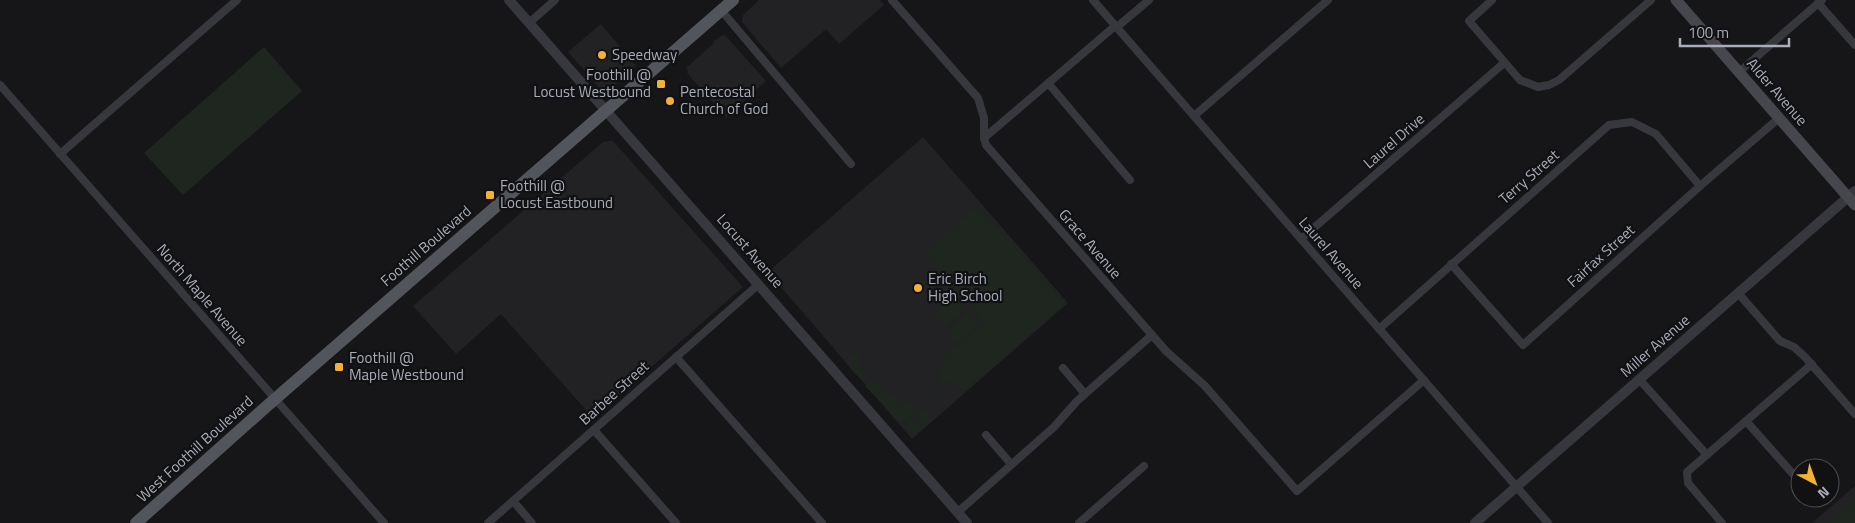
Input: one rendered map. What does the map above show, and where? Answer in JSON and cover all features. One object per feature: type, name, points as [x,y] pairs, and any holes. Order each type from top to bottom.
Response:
[{"type":"main road","name":"Foothill Boulevard","points":[[275,399],[733,0]]},
{"type":"main road","name":"Alder Avenue","points":[[1676,0],[1780,118],[1853,197]]},
{"type":"main road","name":"West Foothill Boulevard","points":[[136,523],[275,399]]},
{"type":"street","points":[[60,154],[237,0]]},
{"type":"street","name":"Locust Avenue","points":[[509,0],[967,523]]},
{"type":"street","points":[[529,23],[555,0]]},
{"type":"street","points":[[892,0],[978,98],[984,118],[984,138]]},
{"type":"street","name":"Laurel Avenue","points":[[1093,0],[1548,523]]},
{"type":"street","points":[[984,138],[1149,0]]},
{"type":"street","points":[[1194,116],[1328,0]]},
{"type":"street","points":[[1492,0],[1469,21],[1520,80],[1538,87],[1549,85],[1559,80],[1651,0]]},
{"type":"street","points":[[1739,72],[1820,2],[1855,45]]},
{"type":"street","points":[[721,10],[851,164]]},
{"type":"street","name":"Laurel Drive","points":[[1301,239],[1504,63]]},
{"type":"street","points":[[1048,83],[1130,180]]},
{"type":"street","name":"North Maple Avenue","points":[[0,84],[384,523]]},
{"type":"street","name":"Fairfax Street","points":[[1450,264],[1522,345],[1700,186],[1780,118]]},
{"type":"street","name":"Terry Street","points":[[1379,329],[1450,264],[1609,125],[1632,122],[1656,134],[1700,186]]},
{"type":"street","name":"Grace Avenue","points":[[984,138],[986,145],[1174,360],[1205,386],[1297,491],[1424,380]]},
{"type":"street","name":"Miller Avenue","points":[[1475,523],[1738,294],[1853,197]]},
{"type":"street","name":"Barbee Street","points":[[488,523],[758,284]]},
{"type":"street","points":[[1738,294],[1780,340],[1794,347],[1812,364],[1855,414]]},
{"type":"street","points":[[958,512],[1054,427],[1085,394],[1152,334]]},
{"type":"street","points":[[676,357],[822,523]]},
{"type":"street","points":[[1722,523],[1688,484],[1687,472],[1812,364]]},
{"type":"street","points":[[1063,368],[1085,394]]},
{"type":"street","points":[[1640,379],[1707,455]]},
{"type":"street","points":[[1746,421],[1790,471]]},
{"type":"street","points":[[594,430],[676,523]]},
{"type":"street","points":[[986,435],[1012,464]]},
{"type":"street","points":[[1079,523],[1144,466]]},
{"type":"street","points":[[513,501],[532,523]]},
{"type":"shaded area","points":[[759,0],[880,0],[884,5],[839,44],[826,29],[781,68],[742,22],[743,15]]},
{"type":"shaded area","points":[[601,24],[636,66],[610,89],[603,92],[568,52]]},
{"type":"shaded area","points":[[725,35],[766,81],[726,117],[687,73],[686,68],[713,42]]},
{"type":"shaded area","points":[[264,47],[302,91],[183,195],[144,153]]},
{"type":"shaded area","name":"Eric Birch High School","points":[[923,137],[1068,303],[912,439],[768,272]]},
{"type":"shaded area","points":[[613,141],[743,287],[593,418],[501,314],[456,354],[413,306],[603,142]]},
{"type":"shaded area","points":[[979,206],[1065,304],[963,391],[950,379],[934,393],[944,356],[985,322],[923,253]]},
{"type":"shaded area","points":[[955,295],[965,309],[945,327],[934,314]]},
{"type":"shaded area","points":[[968,311],[979,324],[958,343],[947,331]]},
{"type":"shaded area","points":[[861,346],[861,363],[869,378],[863,382],[844,361]]},
{"type":"shaded area","points":[[870,382],[872,384],[874,382],[888,394],[919,411],[902,423],[865,386]]},
{"type":"shaded area","points":[[924,411],[932,419],[913,435],[904,426]]},
{"type":"shaded area","points":[[1855,486],[1855,523],[1812,523],[1829,508],[1840,508],[1840,499]]},
{"type":"shaded area","points":[[1855,501],[1855,523],[1830,523]]},
{"type":"place","name":"Speedway","points":[[602,55]]},
{"type":"place","name":"Foothill @ Locust Westbound","points":[[661,84]]},
{"type":"place","name":"Pentecostal Church of God","points":[[670,101]]},
{"type":"place","name":"Foothill @ Locust Eastbound","points":[[490,195]]},
{"type":"place","name":"Eric Birch High School","points":[[918,288]]},
{"type":"place","name":"Foothill @ Maple Westbound","points":[[339,367]]}]
